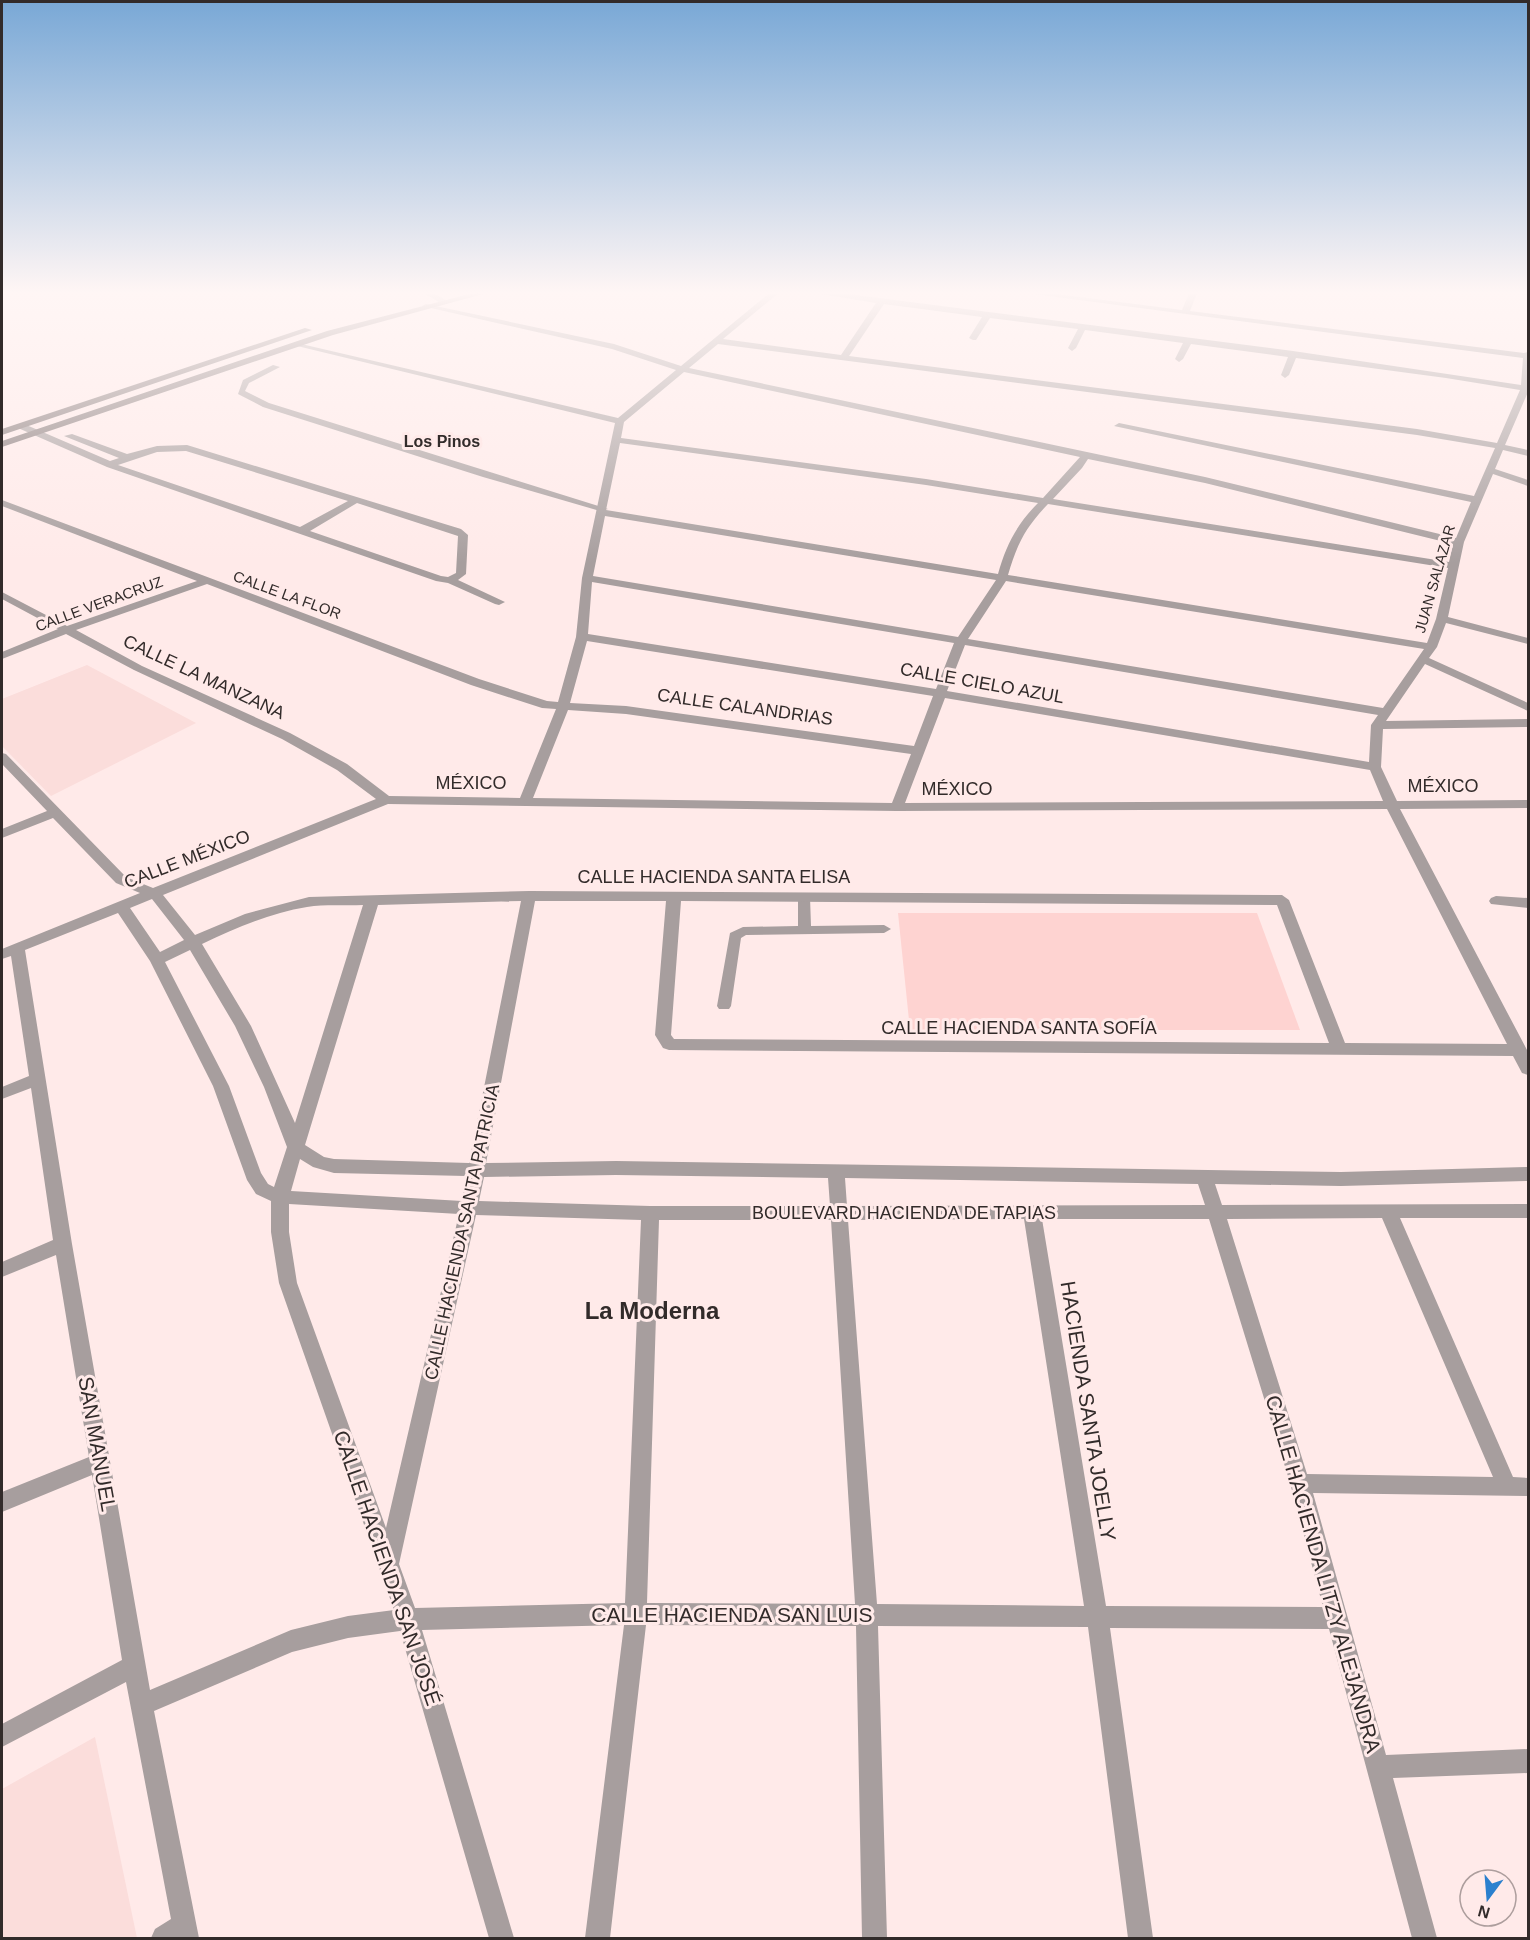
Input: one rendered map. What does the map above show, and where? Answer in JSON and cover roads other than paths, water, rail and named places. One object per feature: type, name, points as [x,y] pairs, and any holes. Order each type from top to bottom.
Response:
[{"type":"main road","points":[[2,432],[153,382]]},
{"type":"main road","points":[[2,444],[189,382]]},
{"type":"street","points":[[452,382],[620,421]]},
{"type":"street","points":[[525,801],[563,707],[582,637],[587,578],[603,511],[620,421],[670,382]]},
{"type":"street","points":[[738,382],[1205,480],[1458,542]]},
{"type":"street","points":[[1031,382],[1417,432],[1501,446],[1528,453]]},
{"type":"street","points":[[1482,382],[1527,388]]},
{"type":"street","name":"JUAN SALAZAR","points":[[1527,388],[1458,542],[1442,619],[1431,647],[1384,712],[1377,726],[1376,766],[1392,805],[1528,1069]]},
{"type":"street","points":[[36,420],[126,457]]},
{"type":"street","points":[[21,426],[110,465],[450,580],[499,602]]},
{"type":"street","points":[[1119,426],[1476,500]]},
{"type":"street","points":[[615,440],[1046,501],[1453,566]]},
{"type":"street","points":[[110,465],[126,457],[162,447],[187,448],[457,531],[463,536],[461,574],[450,580]]},
{"type":"street","points":[[897,807],[960,642],[1002,579],[1010,549],[1024,523],[1079,466],[1086,454]]},
{"type":"street","points":[[1489,470],[1528,483]]},
{"type":"street","points":[[303,530],[356,500]]},
{"type":"street","name":"CALLE LA FLOR","points":[[2,503],[475,682],[546,705],[563,707]]},
{"type":"street","points":[[603,511],[1002,579],[1431,647]]},
{"type":"street","points":[[587,578],[1384,712]]},
{"type":"street","name":"CALLE VERACRUZ","points":[[2,656],[207,581]]},
{"type":"street","name":"CALLE LA MANZANA","points":[[2,595],[138,668],[286,736],[342,767],[386,800]]},
{"type":"street","points":[[1442,619],[1528,641]]},
{"type":"street","name":"CALLE CIELO AZUL","points":[[582,637],[794,669],[1376,766]]},
{"type":"street","points":[[1423,659],[1528,707]]},
{"type":"street","name":"CALLE CALANDRIAS","points":[[563,707],[626,710],[683,717],[920,751]]},
{"type":"street","points":[[1377,726],[1528,723]]},
{"type":"street","points":[[2,757],[53,813],[121,880],[155,894],[193,942],[243,1026],[272,1087],[296,1148],[319,1162],[334,1166],[477,1170],[616,1168],[1205,1178],[1341,1179],[1528,1174]]},
{"type":"street","name":"MÉXICO","points":[[386,800],[897,807],[1528,804]]},
{"type":"street","name":"CALLE MÉXICO","points":[[9,951],[386,800]]},
{"type":"street","points":[[2,834],[53,813]]},
{"type":"street","points":[[121,880],[121,906],[157,960],[221,1086],[253,1175],[262,1189],[280,1197]]},
{"type":"street","name":"CALLE HACIENDA SANTA ELISA","points":[[157,960],[193,942],[279,907],[309,902],[529,896],[1282,900],[1340,1050]]},
{"type":"street","name":"CALLE HACIENDA SANTA PATRICIA","points":[[388,1566],[477,1170],[529,896]]},
{"type":"street","name":"CALLE HACIENDA SANTA SOFÍA","points":[[674,896],[663,1035],[664,1040],[676,1045],[1519,1050]]},
{"type":"street","name":"CALLE HACIENDA SAN JOSÉ","points":[[372,900],[280,1197],[280,1232],[288,1283],[408,1619],[502,1938]]},
{"type":"street","points":[[1496,901],[1528,903]]},
{"type":"street","name":"SAN MANUEL","points":[[9,951],[38,1079],[63,1244],[135,1665],[178,1934]]},
{"type":"street","points":[[2,1093],[38,1079]]},
{"type":"street","points":[[836,1171],[841,1213],[867,1615],[875,1938]]},
{"type":"street","name":"CALLE HACIENDA LITZY ALEJANDRA","points":[[1205,1178],[1300,1483],[1425,1938]]},
{"type":"street","name":"BOULEVARD HACIENDA DE TAPIAS","points":[[280,1197],[469,1208],[650,1213],[1528,1211]]},
{"type":"street","points":[[1388,1211],[1507,1486]]},
{"type":"street","points":[[598,1938],[636,1614],[650,1213]]},
{"type":"street","name":"HACIENDA SANTA JOELLY","points":[[1032,1213],[1097,1616],[1141,1938]]},
{"type":"street","points":[[2,1270],[63,1244]]},
{"type":"street","points":[[2,1502],[100,1462]]},
{"type":"street","points":[[1300,1483],[1528,1486]]},
{"type":"street","name":"CALLE HACIENDA SAN LUIS","points":[[141,1705],[291,1641],[348,1627],[408,1619],[636,1614],[1338,1618]]},
{"type":"street","points":[[2,1736],[135,1665]]},
{"type":"street","points":[[1377,1767],[1528,1761]]},
{"type":"lane","points":[[247,382],[241,392],[266,405],[603,511]]},
{"type":"lane","points":[[804,897],[805,928]]},
{"type":"lane","points":[[724,1006],[735,936],[743,931],[805,928],[884,929]]},
{"type":"district","name":"Los Pinos","points":[[442,441]]},
{"type":"district","name":"La Moderna","points":[[652,1311]]}]
